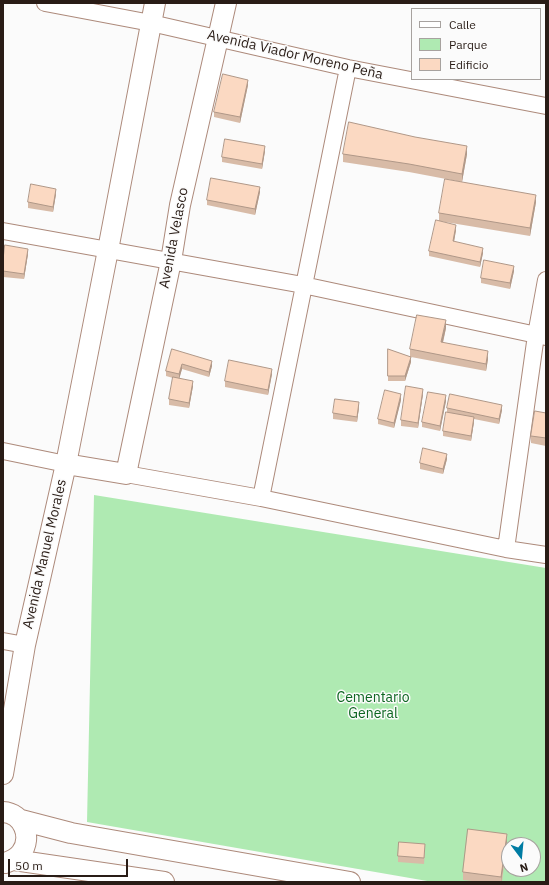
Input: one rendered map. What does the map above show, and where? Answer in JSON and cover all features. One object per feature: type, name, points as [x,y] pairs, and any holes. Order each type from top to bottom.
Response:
[{"type":"street","name":"Avenida Viador Moreno Peña","points":[[45,3],[151,23],[348,68],[546,106]]},
{"type":"street","points":[[66,464],[155,3]]},
{"type":"street","name":"Avenida Velasco","points":[[126,474],[171,261],[180,206],[226,3]]},
{"type":"street","points":[[261,498],[348,68]]},
{"type":"street","points":[[3,231],[303,285],[541,336]]},
{"type":"street","points":[[506,549],[541,336],[546,280]]},
{"type":"street","points":[[3,451],[66,464],[261,498],[506,549],[546,555]]},
{"type":"street","name":"Avenida Manuel Morales","points":[[3,774],[25,645],[66,464]]},
{"type":"street","name":"Avenida Manuel Morales","points":[[3,641],[25,645]]},
{"type":"street","points":[[3,812],[14,815],[21,820],[72,833],[350,882]]},
{"type":"street","points":[[6,865],[20,854],[26,842],[27,837],[25,828],[21,820]]},
{"type":"street","points":[[6,865],[164,882]]},
{"type":"green space","name":"Cementario General","points":[[94,495],[546,568],[546,882],[433,882],[87,822]]},
{"type":"building","points":[[223,74],[248,80],[240,117],[214,112]]},
{"type":"building","points":[[349,122],[415,137],[467,146],[462,174],[343,154]]},
{"type":"building","points":[[225,139],[265,146],[262,164],[222,157]]},
{"type":"building","points":[[211,178],[260,187],[255,209],[207,200]]},
{"type":"building","points":[[445,179],[536,195],[530,228],[439,213]]},
{"type":"building","points":[[31,184],[56,189],[53,207],[28,202]]},
{"type":"building","points":[[436,220],[456,225],[453,241],[483,248],[480,262],[429,251]]},
{"type":"building","points":[[5,245],[28,249],[24,274],[3,271]]},
{"type":"building","points":[[484,260],[514,266],[510,283],[481,278]]},
{"type":"building","points":[[417,315],[446,320],[441,342],[488,351],[486,364],[410,349]]},
{"type":"building","points":[[172,349],[212,361],[209,372],[182,364],[179,374],[166,371]]},
{"type":"building","points":[[388,349],[411,357],[405,376],[388,376]]},
{"type":"building","points":[[229,360],[272,369],[268,390],[225,381]]},
{"type":"building","points":[[173,377],[193,381],[189,403],[169,399]]},
{"type":"building","points":[[406,386],[423,389],[418,423],[401,420]]},
{"type":"building","points":[[385,390],[401,394],[394,423],[378,419]]},
{"type":"building","points":[[428,392],[446,395],[440,426],[422,422]]},
{"type":"building","points":[[450,394],[502,405],[499,419],[447,408]]},
{"type":"building","points":[[335,399],[359,402],[357,417],[333,413]]},
{"type":"building","points":[[535,411],[546,413],[546,438],[531,436]]},
{"type":"building","points":[[446,412],[474,417],[471,436],[443,431]]},
{"type":"building","points":[[423,448],[447,454],[443,469],[420,463]]},
{"type":"building","points":[[468,829],[507,834],[507,837],[501,837],[501,877],[463,872]]},
{"type":"building","points":[[399,842],[425,844],[424,858],[398,856]]}]
